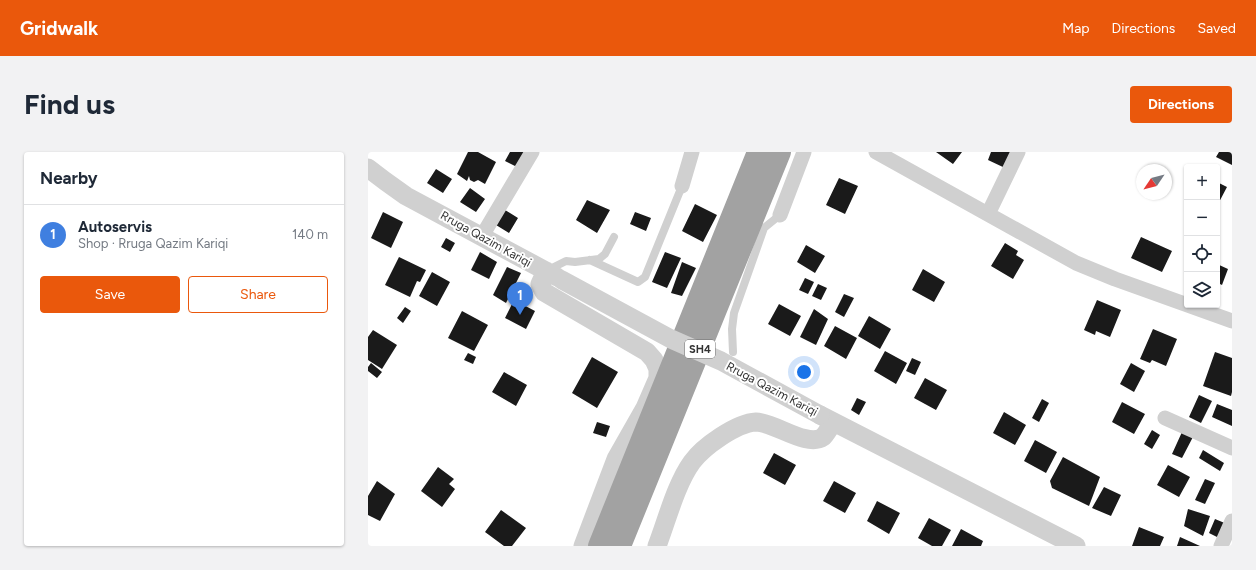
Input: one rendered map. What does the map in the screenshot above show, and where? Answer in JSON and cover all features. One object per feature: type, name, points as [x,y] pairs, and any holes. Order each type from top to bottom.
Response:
[{"type":"highway","name":"SH4","points":[[599,546],[758,152]]},
{"type":"highway","name":"SH4","points":[[620,546],[780,152]]},
{"type":"street","points":[[482,236],[532,152]]},
{"type":"street","points":[[682,186],[692,152]]},
{"type":"street","points":[[780,215],[804,152]]},
{"type":"street","points":[[876,152],[1076,263],[1115,280],[1232,321]]},
{"type":"street","points":[[988,214],[1018,152]]},
{"type":"street","name":"Rruga Qazim Kariqi","points":[[368,168],[406,196],[671,339],[721,361],[827,418],[1076,546]]},
{"type":"street","points":[[554,276],[540,284],[544,292],[647,352],[654,360],[658,369],[658,378],[653,391],[616,459],[583,546]]},
{"type":"street","points":[[657,546],[682,478],[693,461],[708,446],[736,428],[756,422],[776,427],[801,437],[816,439],[822,437],[826,433],[827,418]]},
{"type":"street","points":[[1165,418],[1232,448]]},
{"type":"street","points":[[1221,546],[1232,521]]},
{"type":"lane","points":[[590,260],[638,282],[645,277],[682,186]]},
{"type":"lane","points":[[733,352],[732,329],[734,313],[764,228],[780,215]]},
{"type":"lane","points":[[554,276],[566,261],[575,262],[599,259],[605,254],[614,237]]},
{"type":"building","points":[[468,152],[478,152],[496,162],[485,184],[478,180],[474,182],[470,180],[469,176],[467,181],[457,174]]},
{"type":"building","points":[[510,152],[525,152],[517,167],[505,161]]},
{"type":"building","points":[[936,152],[962,152],[953,164]]},
{"type":"building","points":[[991,152],[1013,152],[1005,168],[988,160]]},
{"type":"building","points":[[1219,152],[1232,152],[1232,165],[1216,157]]},
{"type":"building","points":[[436,169],[452,179],[443,193],[427,183]]},
{"type":"building","points":[[839,178],[858,186],[845,214],[826,205]]},
{"type":"building","points":[[1220,184],[1227,187],[1220,200]]},
{"type":"building","points":[[470,188],[485,199],[476,212],[460,202]]},
{"type":"building","points":[[587,200],[610,210],[597,233],[576,220]]},
{"type":"building","points":[[695,204],[717,215],[703,242],[682,231]]},
{"type":"building","points":[[505,210],[518,218],[509,233],[496,225]]},
{"type":"building","points":[[383,212],[403,222],[391,248],[371,238]]},
{"type":"building","points":[[635,212],[651,218],[646,231],[630,224]]},
{"type":"building","points":[[1141,237],[1172,251],[1162,272],[1131,258]]},
{"type":"building","points":[[446,238],[455,243],[450,252],[441,247]]},
{"type":"building","points":[[1005,243],[1018,251],[1016,255],[1024,260],[1013,279],[991,266]]},
{"type":"building","points":[[806,245],[825,256],[815,273],[797,262]]},
{"type":"building","points":[[480,252],[497,262],[489,279],[471,270]]},
{"type":"building","points":[[665,252],[681,258],[667,288],[652,282]]},
{"type":"building","points":[[399,257],[426,270],[420,282],[417,281],[410,297],[385,285]]},
{"type":"building","points":[[682,262],[696,268],[682,296],[671,293]]},
{"type":"building","points":[[1220,265],[1228,269],[1222,285],[1220,284]]},
{"type":"building","points":[[507,267],[521,273],[506,303],[493,295]]},
{"type":"building","points":[[923,269],[945,282],[934,302],[912,290]]},
{"type":"building","points":[[432,272],[450,282],[437,306],[419,296]]},
{"type":"building","points":[[805,278],[814,282],[808,294],[799,290]]},
{"type":"building","points":[[818,284],[827,288],[821,300],[812,296]]},
{"type":"building","points":[[844,294],[854,298],[844,317],[835,312]]},
{"type":"building","points":[[514,300],[535,311],[526,329],[505,318]]},
{"type":"building","points":[[1097,300],[1121,310],[1110,337],[1096,331],[1095,335],[1084,330]]},
{"type":"building","points":[[779,304],[801,316],[790,336],[768,324]]},
{"type":"building","points":[[405,307],[411,311],[403,323],[397,318]]},
{"type":"building","points":[[814,309],[828,319],[816,345],[800,337]]},
{"type":"building","points":[[462,311],[488,325],[474,351],[448,338]]},
{"type":"building","points":[[869,316],[891,329],[880,349],[858,336]]},
{"type":"building","points":[[835,326],[857,338],[846,359],[824,346]]},
{"type":"building","points":[[1153,329],[1177,339],[1166,366],[1152,360],[1150,363],[1140,359]]},
{"type":"building","points":[[373,330],[397,345],[382,369],[368,360],[368,337]]},
{"type":"building","points":[[885,351],[907,363],[896,384],[874,371]]},
{"type":"building","points":[[1215,352],[1232,358],[1231,396],[1203,386]]},
{"type":"building","points":[[468,353],[476,357],[473,364],[464,360]]},
{"type":"building","points":[[592,357],[618,372],[597,408],[572,393]]},
{"type":"building","points":[[912,358],[921,362],[915,375],[906,371]]},
{"type":"building","points":[[371,363],[382,372],[377,378],[368,371],[368,367]]},
{"type":"building","points":[[1131,363],[1145,371],[1134,392],[1120,384]]},
{"type":"building","points":[[504,372],[527,385],[516,406],[492,392]]},
{"type":"building","points":[[925,378],[947,390],[936,410],[914,398]]},
{"type":"building","points":[[1199,395],[1212,401],[1201,423],[1189,417]]},
{"type":"building","points":[[857,398],[866,402],[859,415],[851,410]]},
{"type":"building","points":[[1042,399],[1049,403],[1039,422],[1032,418]]},
{"type":"building","points":[[1122,402],[1145,414],[1134,434],[1112,422]]},
{"type":"building","points":[[1217,404],[1232,410],[1232,426],[1212,417]]},
{"type":"building","points":[[1004,412],[1026,425],[1015,445],[993,433]]},
{"type":"building","points":[[597,422],[610,426],[606,437],[593,433]]},
{"type":"building","points":[[1152,430],[1160,435],[1152,449],[1144,444]]},
{"type":"building","points":[[1182,432],[1194,435],[1182,458],[1172,454]]},
{"type":"building","points":[[1035,440],[1057,452],[1046,473],[1024,461]]},
{"type":"building","points":[[1203,450],[1224,463],[1220,471],[1199,458]]},
{"type":"building","points":[[774,453],[796,465],[785,485],[763,473]]},
{"type":"building","points":[[1063,457],[1100,477],[1089,506],[1052,488],[1050,481]]},
{"type":"building","points":[[1168,465],[1190,477],[1179,497],[1157,485]]},
{"type":"building","points":[[438,467],[454,479],[449,484],[455,489],[442,507],[421,491]]},
{"type":"building","points":[[1205,479],[1215,483],[1205,504],[1195,500]]},
{"type":"building","points":[[377,481],[395,494],[380,521],[368,515],[368,496]]},
{"type":"building","points":[[834,481],[856,493],[845,513],[823,501]]},
{"type":"building","points":[[1104,487],[1121,495],[1111,516],[1092,508]]},
{"type":"building","points":[[877,501],[900,513],[889,534],[867,521]]},
{"type":"building","points":[[1188,509],[1210,516],[1203,536],[1184,526]]},
{"type":"building","points":[[501,510],[526,528],[512,546],[504,546],[485,532]]},
{"type":"building","points":[[929,518],[951,530],[942,546],[932,546],[918,538]]},
{"type":"building","points":[[1215,519],[1227,524],[1221,539],[1209,533]]},
{"type":"building","points":[[1139,527],[1164,537],[1160,546],[1132,546]]},
{"type":"building","points":[[961,529],[983,541],[981,546],[952,546]]},
{"type":"building","points":[[1180,537],[1200,546],[1177,546]]},
{"type":"place","name":"Autoservis","points":[[520,315]]}]
